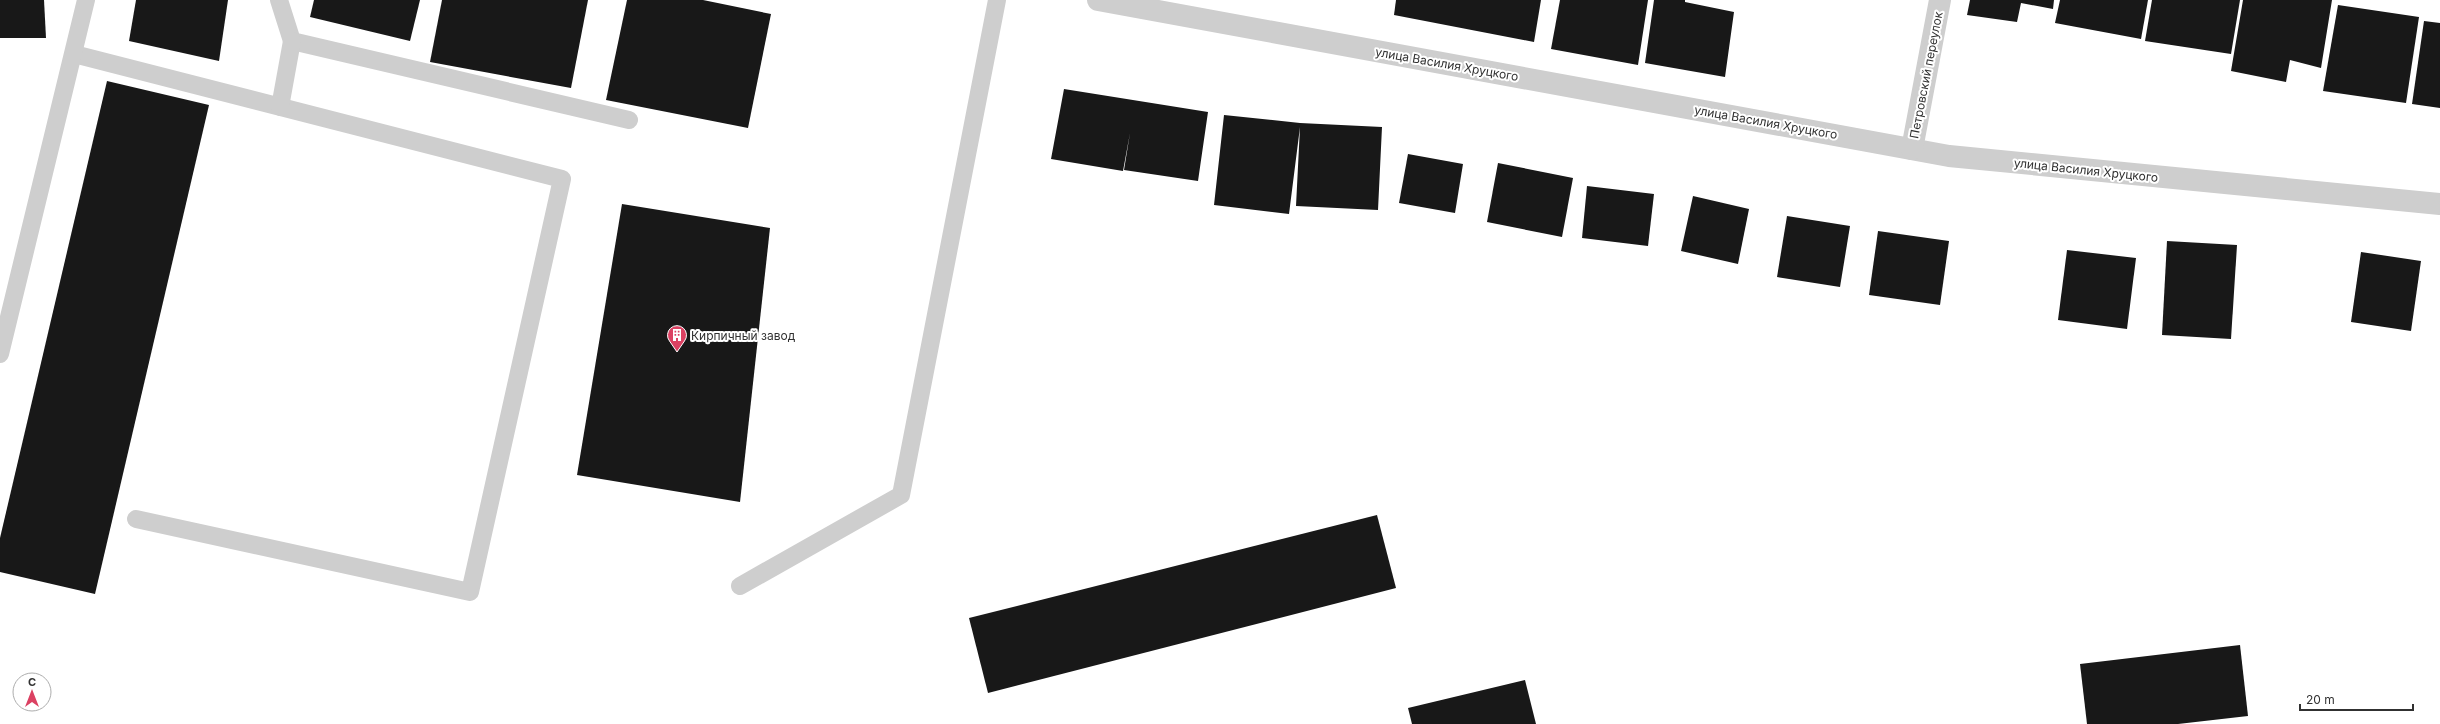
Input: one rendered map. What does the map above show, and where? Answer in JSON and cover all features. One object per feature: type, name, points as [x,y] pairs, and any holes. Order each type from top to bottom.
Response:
[{"type":"street","name":"улица Василия Хруцкого","points":[[1098,0],[1949,156],[2440,204]]},
{"type":"street","name":"Петровский переулок","points":[[1912,149],[1940,0]]},
{"type":"lane","points":[[0,354],[86,0]]},
{"type":"lane","points":[[279,0],[292,41],[280,106]]},
{"type":"lane","points":[[740,586],[901,495],[997,0]]},
{"type":"lane","points":[[292,41],[629,120]]},
{"type":"lane","points":[[74,54],[562,179],[470,592],[136,519]]},
{"type":"building","points":[[0,0],[44,0],[46,38],[0,38]]},
{"type":"building","points":[[136,0],[228,0],[219,61],[129,41]]},
{"type":"building","points":[[314,0],[420,0],[410,41],[310,17]]},
{"type":"building","points":[[442,0],[588,0],[571,88],[430,62]]},
{"type":"building","points":[[627,0],[703,0],[771,14],[748,128],[606,100]]},
{"type":"building","points":[[1396,0],[1541,0],[1534,42],[1394,15]]},
{"type":"building","points":[[1560,0],[1648,0],[1638,65],[1551,49]]},
{"type":"building","points":[[1654,0],[1685,0],[1685,2],[1734,12],[1725,77],[1645,63]]},
{"type":"building","points":[[1970,0],[2054,0],[2053,9],[2021,3],[2017,22],[1967,15]]},
{"type":"building","points":[[2060,0],[2148,0],[2141,39],[2055,23]]},
{"type":"building","points":[[2152,0],[2240,0],[2231,54],[2145,41]]},
{"type":"building","points":[[2243,0],[2332,0],[2321,68],[2290,60],[2286,82],[2231,71]]},
{"type":"building","points":[[2338,5],[2419,17],[2406,103],[2323,91]]},
{"type":"building","points":[[2424,21],[2440,23],[2440,108],[2412,104]]},
{"type":"building","points":[[107,81],[209,105],[95,594],[0,572],[0,538]]},
{"type":"building","points":[[1064,89],[1208,112],[1198,181],[1124,170],[1130,133],[1123,171],[1051,159]]},
{"type":"building","points":[[1224,115],[1300,123],[1382,127],[1378,210],[1296,206],[1300,127],[1289,214],[1214,205]]},
{"type":"building","points":[[1408,154],[1463,164],[1455,213],[1399,203]]},
{"type":"building","points":[[1498,163],[1573,178],[1562,237],[1487,222]]},
{"type":"building","points":[[1587,186],[1654,194],[1648,246],[1582,238]]},
{"type":"building","points":[[1693,196],[1749,209],[1738,264],[1681,251]]},
{"type":"building","name":"Кирпичный завод","points":[[622,204],[770,228],[740,502],[577,475]]},
{"type":"building","points":[[1787,216],[1850,226],[1840,287],[1777,277]]},
{"type":"building","points":[[1878,231],[1949,241],[1940,305],[1869,295]]},
{"type":"building","points":[[2167,241],[2237,245],[2231,339],[2162,335]]},
{"type":"building","points":[[2067,250],[2136,258],[2127,329],[2058,320]]},
{"type":"building","points":[[2361,252],[2421,261],[2411,331],[2351,322]]},
{"type":"building","points":[[1377,515],[1396,588],[988,693],[969,618]]},
{"type":"building","points":[[2240,645],[2248,716],[2178,724],[2087,724],[2080,664]]},
{"type":"building","points":[[1525,680],[1536,724],[1412,724],[1408,708]]},
{"type":"place","name":"Кирпичный завод","points":[[677,352]]}]
